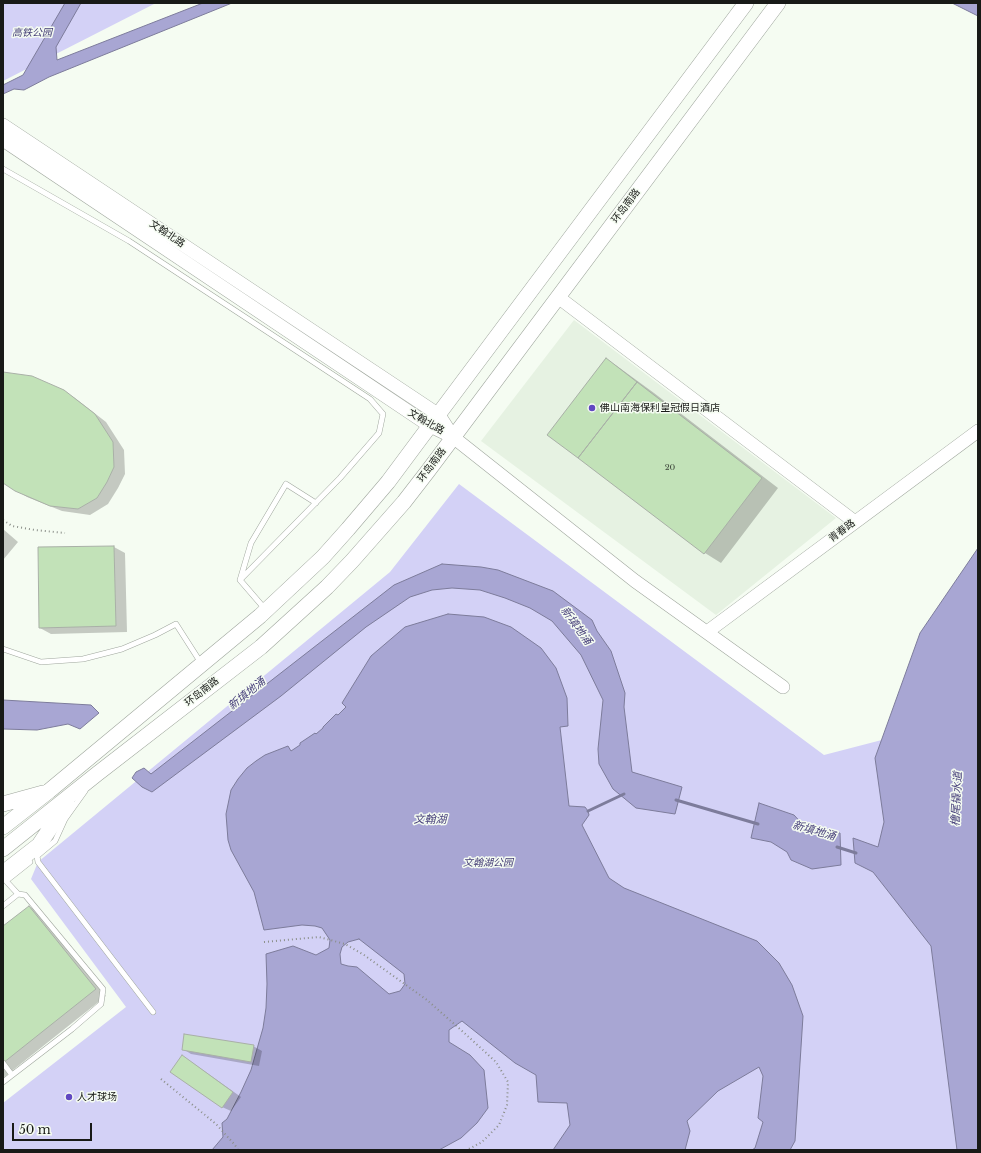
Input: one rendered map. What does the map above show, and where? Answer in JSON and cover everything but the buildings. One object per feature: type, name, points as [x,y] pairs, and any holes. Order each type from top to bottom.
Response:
[{"type":"main road","points":[[3,827],[49,791],[266,610],[322,557],[388,482],[746,3]]},
{"type":"main road","name":"环岛南路","points":[[3,849],[261,647],[327,587],[352,561],[404,502],[778,3]]},
{"type":"main road","points":[[3,804],[49,791]]},
{"type":"main road","points":[[3,873],[39,846],[74,792]]},
{"type":"street","name":"文翰北路","points":[[3,125],[434,420],[453,437]]},
{"type":"street","name":"文翰北路","points":[[3,140],[434,420]]},
{"type":"street","points":[[558,297],[855,522]]},
{"type":"street","name":"青春路","points":[[707,632],[978,431]]},
{"type":"street","points":[[453,437],[636,581],[783,687]]},
{"type":"lane","points":[[3,169],[129,241],[370,399],[383,414],[379,433],[340,478],[240,580]]},
{"type":"lane","points":[[240,580],[250,543],[286,484],[316,503]]},
{"type":"lane","points":[[240,580],[266,610]]},
{"type":"lane","points":[[3,649],[42,662],[83,660],[122,649],[155,636],[176,624],[202,664]]},
{"type":"lane","points":[[18,894],[6,881],[55,841],[65,818],[97,774]]},
{"type":"lane","points":[[37,856],[38,862],[152,1012]]},
{"type":"lane","points":[[3,906],[18,894],[25,894],[103,989],[101,1004],[3,1082]]},
{"type":"lane","points":[[3,1063],[12,1075]]},
{"type":"path","points":[[3,520],[12,526],[65,533]]},
{"type":"path","points":[[264,942],[319,937],[345,944],[364,955],[427,1000],[496,1062],[508,1082],[507,1105],[499,1125],[482,1142],[467,1150]]},
{"type":"path","points":[[161,1079],[216,1124],[239,1150]]},
{"type":"shaded area","name":"佛山南海保利皇冠假日酒店","points":[[574,320],[836,518],[716,615],[481,441]]},
{"type":"green space","name":"高铁公园","points":[[3,3],[156,3],[3,81]]},
{"type":"green space","name":"文翰湖公园","points":[[459,484],[824,755],[978,715],[978,1150],[3,1150],[3,1103],[126,1007],[31,879],[38,862],[390,572]]},
{"type":"water","points":[[65,3],[81,3],[56,47],[57,60],[203,3],[232,3],[49,77],[24,90],[14,89],[3,94],[3,85],[23,75]]},
{"type":"water","points":[[952,3],[978,3],[978,16]]},
{"type":"water","name":"橹尾撬水道","points":[[978,548],[978,1150],[957,1150],[931,946],[873,872],[855,863],[853,838],[878,847],[884,822],[875,758],[920,633]]},
{"type":"water","points":[[442,564],[498,570],[553,591],[592,620],[597,631],[611,651],[625,693],[624,707],[632,772],[682,787],[675,814],[636,808],[613,789],[599,764],[598,749],[603,700],[581,655],[552,621],[530,608],[505,598],[480,590],[452,588],[432,590],[410,597],[366,627],[281,696],[152,792],[142,787],[132,778],[136,772],[144,768],[151,774],[394,585]]},
{"type":"water","name":"文翰湖","points":[[448,614],[484,617],[511,627],[541,648],[556,668],[567,698],[568,726],[560,727],[569,806],[585,807],[588,811],[589,815],[582,825],[609,878],[624,888],[757,941],[779,963],[792,985],[803,1016],[795,1141],[790,1150],[752,1150],[755,1148],[763,1122],[758,1118],[763,1076],[759,1067],[718,1091],[687,1121],[690,1131],[685,1150],[553,1150],[570,1125],[567,1103],[538,1102],[536,1075],[515,1063],[462,1021],[449,1030],[449,1042],[470,1055],[484,1070],[488,1108],[477,1123],[461,1138],[439,1150],[212,1150],[223,1137],[222,1123],[227,1119],[251,1070],[263,1028],[267,984],[266,954],[293,946],[316,955],[329,948],[330,940],[322,928],[315,926],[302,925],[264,930],[254,892],[231,850],[228,840],[226,814],[231,790],[247,768],[256,761],[265,755],[288,746],[291,751],[300,745],[300,743],[315,733],[316,734],[336,714],[338,715],[346,707],[342,703],[371,656],[405,627]],"holes":[[[359,939],[404,974],[405,984],[400,991],[389,994],[357,967],[341,964],[340,954],[342,947],[348,942]]]},
{"type":"water","points":[[3,700],[91,705],[99,713],[80,729],[68,724],[37,730],[3,729]]},
{"type":"water","points":[[759,803],[794,815],[806,828],[840,833],[841,865],[812,869],[791,860],[787,852],[771,842],[751,838]]},
{"type":"waterway","points":[[588,811],[624,794]]},
{"type":"waterway","name":"新填地涌","points":[[676,800],[758,824]]},
{"type":"waterway","name":"新填地涌","points":[[837,847],[856,853]]},
{"type":"place","name":"佛山南海保利皇冠假日酒店","points":[[592,408]]},
{"type":"place","name":"人才球场","points":[[69,1097]]}]
